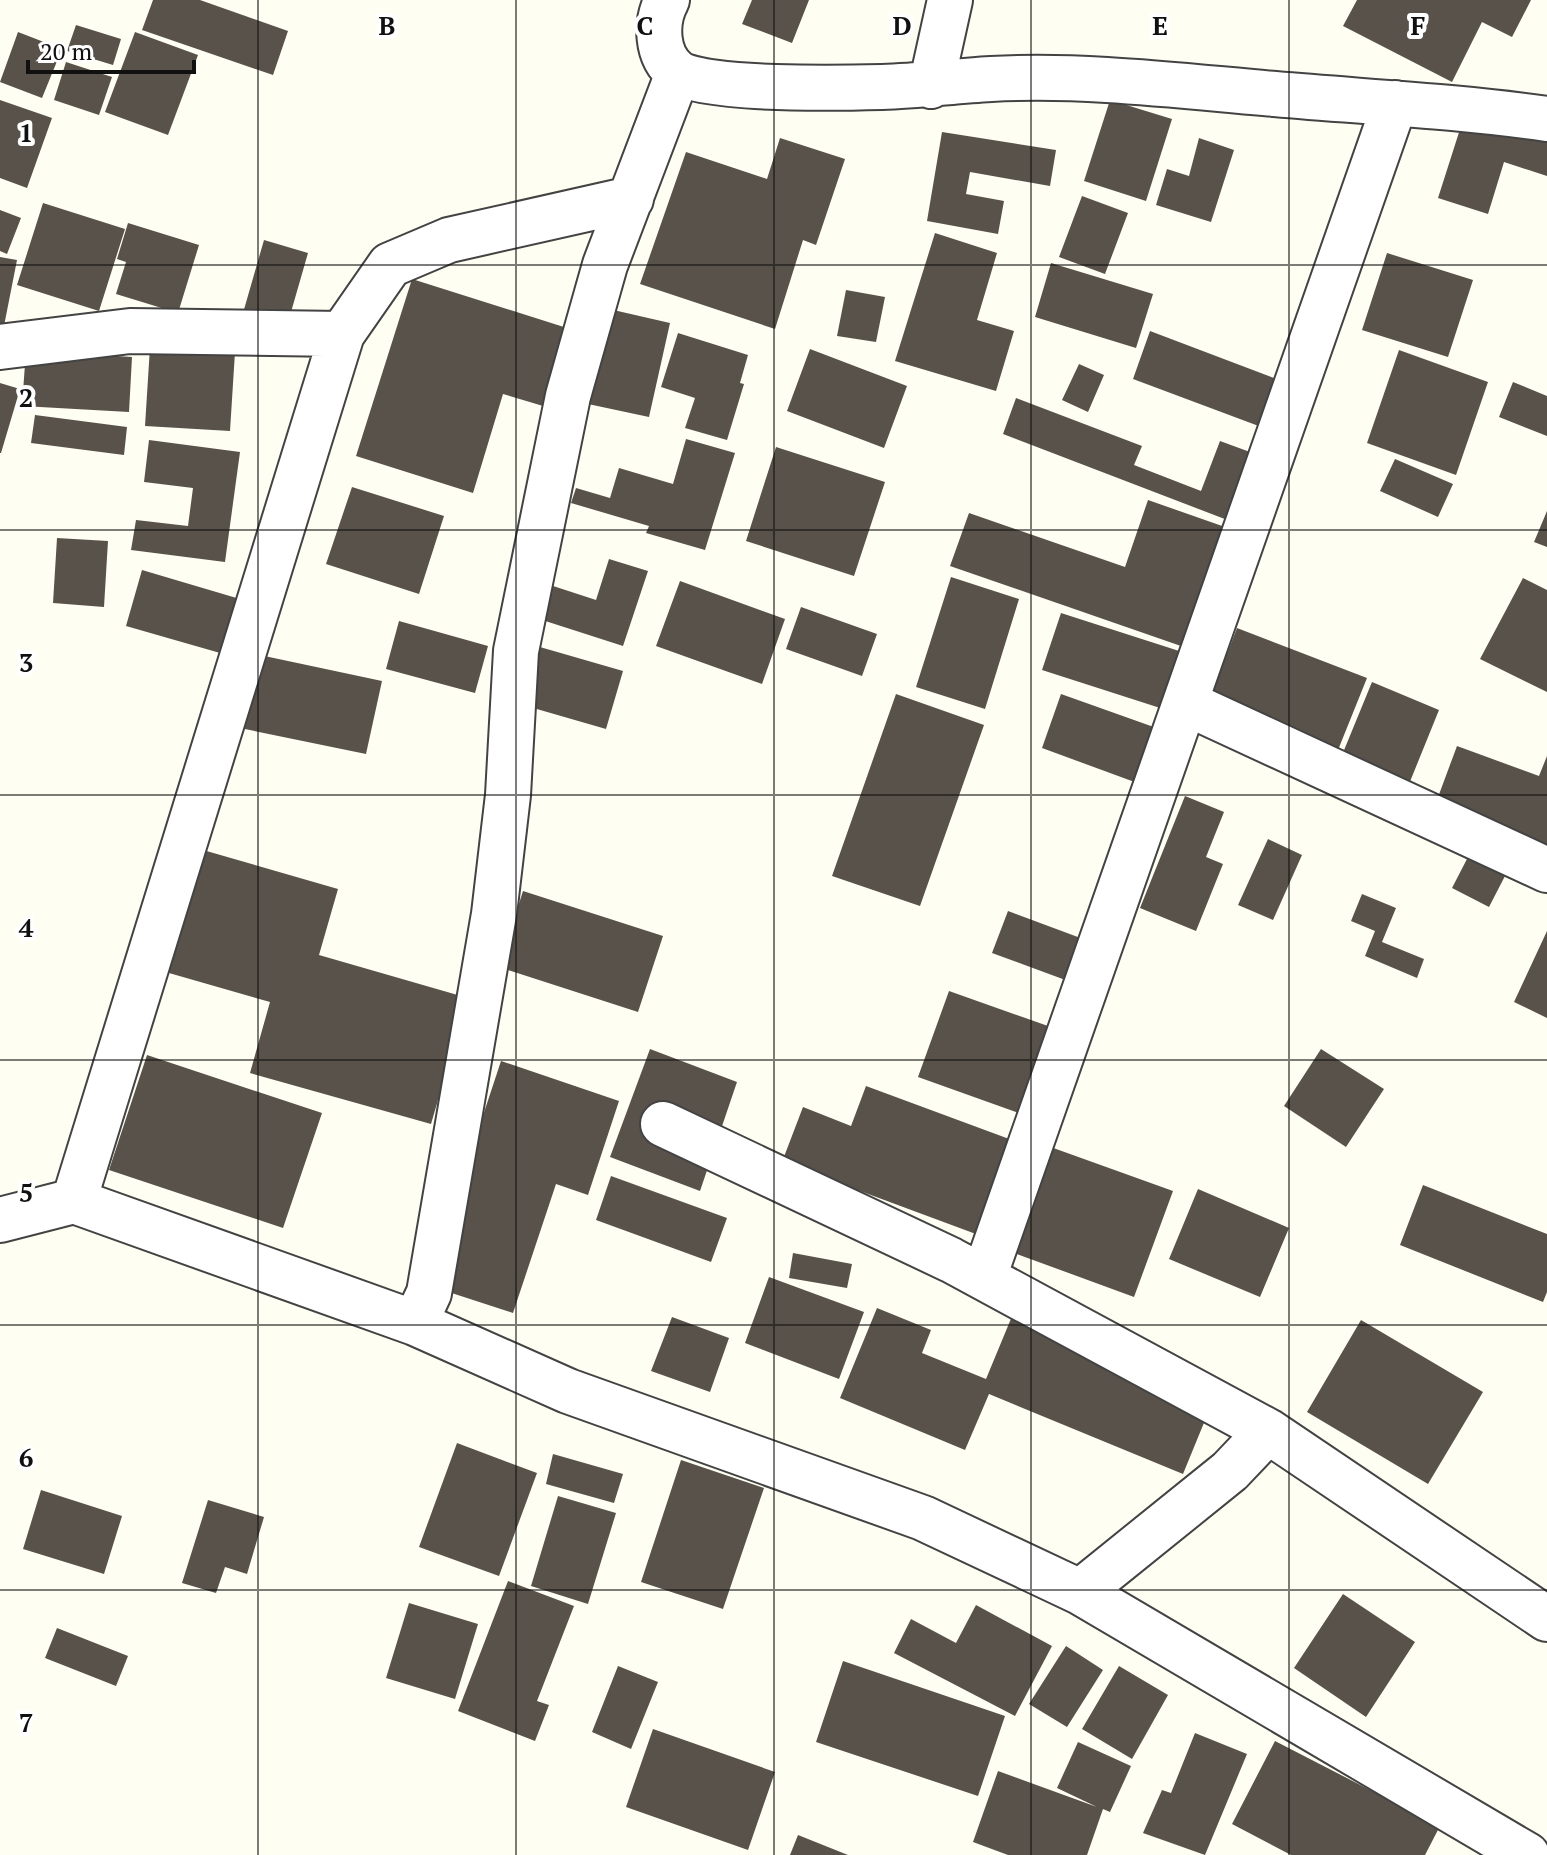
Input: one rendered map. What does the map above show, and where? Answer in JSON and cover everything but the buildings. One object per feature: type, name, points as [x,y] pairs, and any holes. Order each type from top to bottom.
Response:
[{"type":"street","points":[[667,0],[659,32],[662,53],[678,73],[708,81],[831,88],[931,86],[991,79],[1182,83],[1547,119]]},
{"type":"street","points":[[931,86],[950,0]]},
{"type":"street","points":[[415,1323],[429,1293],[494,914],[508,795],[516,651],[568,396],[605,265],[678,73]]},
{"type":"street","points":[[984,1277],[1395,103]]},
{"type":"street","points":[[74,1201],[342,334],[390,265],[449,240],[631,199]]},
{"type":"street","points":[[0,347],[130,331],[342,334]]},
{"type":"street","points":[[1186,703],[1547,870]]},
{"type":"street","points":[[663,1124],[984,1277],[1268,1431],[1547,1619]]},
{"type":"street","points":[[0,1220],[74,1201],[415,1323],[568,1391],[923,1518],[1080,1592],[1527,1855]]},
{"type":"street","points":[[1080,1592],[1230,1471],[1268,1431]]}]
